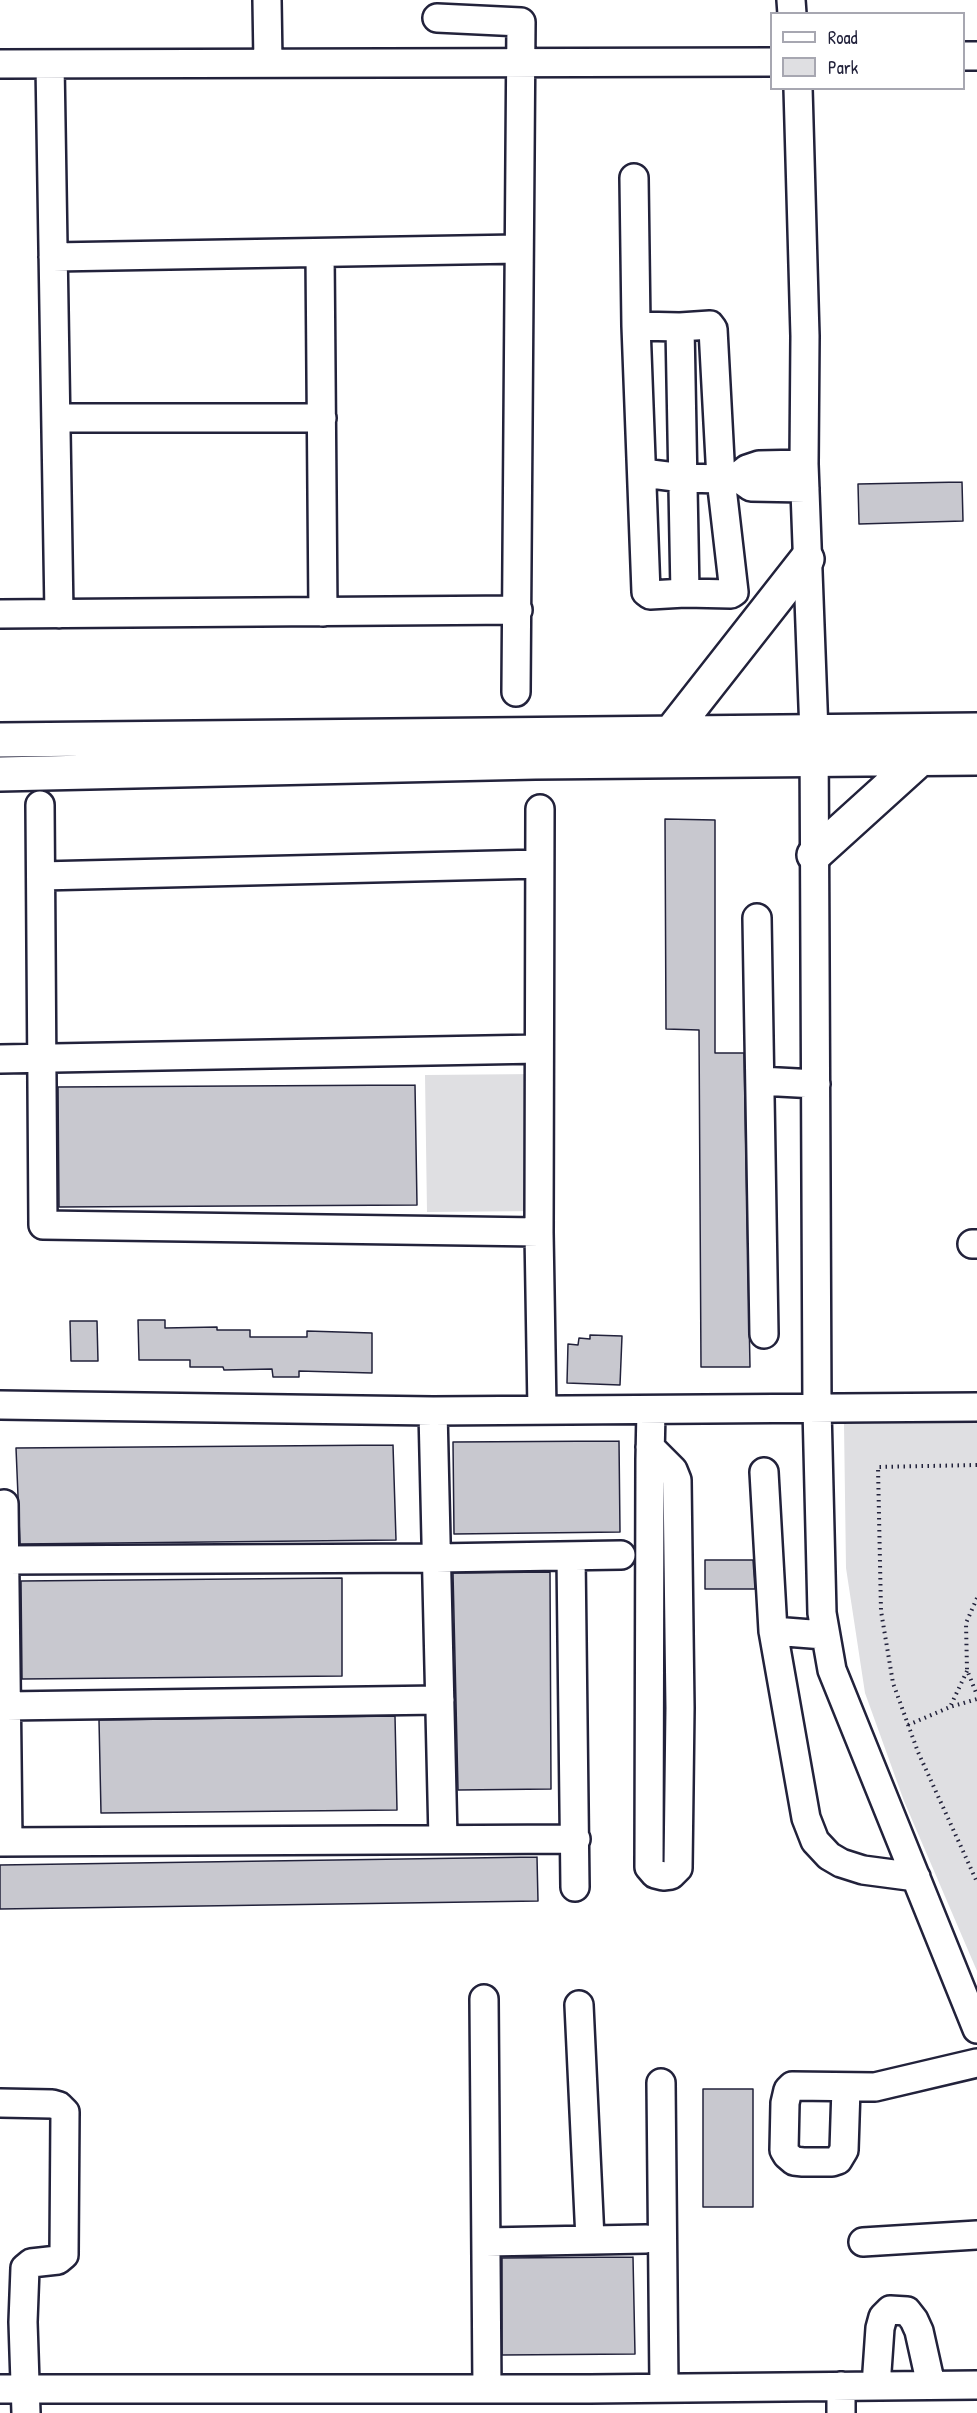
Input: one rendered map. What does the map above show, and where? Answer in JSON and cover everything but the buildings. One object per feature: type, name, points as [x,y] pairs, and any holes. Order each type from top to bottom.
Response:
[{"type":"main road","points":[[669,735],[807,559]]},
{"type":"main road","points":[[0,774],[535,762],[814,747],[977,730]]},
{"type":"main road","points":[[0,740],[669,735],[814,747],[920,759],[977,758]]},
{"type":"main road","points":[[814,855],[920,759]]},
{"type":"street","points":[[267,0],[268,62]]},
{"type":"street","points":[[437,18],[521,22],[516,692]]},
{"type":"street","points":[[0,64],[770,62]]},
{"type":"street","points":[[50,64],[59,614]]},
{"type":"street","points":[[798,90],[806,336],[807,559],[814,747],[817,1408],[824,1635],[832,1670],[977,2029]]},
{"type":"street","points":[[634,178],[636,326],[646,592],[650,595],[731,594],[734,592],[729,478],[713,329],[710,325],[636,326]]},
{"type":"street","points":[[53,257],[518,249]]},
{"type":"street","points":[[320,253],[323,612]]},
{"type":"street","points":[[680,327],[685,593]]},
{"type":"street","points":[[56,418],[322,418]]},
{"type":"street","points":[[642,473],[683,478],[729,478],[751,487],[805,476]]},
{"type":"street","points":[[0,614],[518,610]]},
{"type":"street","points":[[40,805],[43,1225],[538,1232]]},
{"type":"street","points":[[540,809],[538,1232],[542,1410]]},
{"type":"street","points":[[41,876],[539,864]]},
{"type":"street","points":[[758,918],[764,1334]]},
{"type":"street","points":[[0,1059],[539,1049]]},
{"type":"street","points":[[760,1081],[816,1084]]},
{"type":"street","points":[[0,1405],[432,1411],[977,1407]]},
{"type":"street","points":[[650,1447],[673,1470],[677,1480],[680,1708],[678,1868],[671,1875],[663,1876],[655,1874],[649,1867],[650,1447],[651,1410]]},
{"type":"street","points":[[432,1411],[443,1839]]},
{"type":"street","points":[[764,1472],[773,1630],[806,1818],[814,1841],[829,1856],[841,1863],[863,1870],[916,1877]]},
{"type":"street","points":[[4,1504],[6,1706],[4,1842],[576,1839]]},
{"type":"street","points":[[5,1560],[621,1555]]},
{"type":"street","points":[[571,1556],[576,1839],[574,1887]]},
{"type":"street","points":[[773,1630],[824,1635]]},
{"type":"street","points":[[6,1706],[440,1700]]},
{"type":"street","points":[[484,1999],[487,2389]]},
{"type":"street","points":[[579,2005],[590,2239]]},
{"type":"street","points":[[846,2088],[875,2088],[977,2063]]},
{"type":"street","points":[[661,2083],[664,2387]]},
{"type":"street","points":[[0,2103],[52,2104],[65,2112],[64,2255],[58,2260],[31,2263],[25,2268],[12,2323],[17,2397],[326,2401],[487,2389],[590,2401],[664,2387],[977,2385]]},
{"type":"street","points":[[863,2242],[977,2235]]},
{"type":"street","points":[[486,2242],[646,2239]]},
{"type":"street","points":[[876,2386],[880,2328],[883,2318],[890,2310],[907,2311],[914,2320],[919,2331],[931,2385]]},
{"type":"street","points":[[841,2386],[841,2413]]},
{"type":"path","points":[[977,1465],[878,1467],[881,1611],[893,1683],[946,1817],[975,1871],[977,1882]]},
{"type":"path","points":[[908,1725],[977,1697],[967,1670],[966,1623],[977,1598]]},
{"type":"path","points":[[950,1707],[967,1670]]},
{"type":"green space","points":[[537,1074],[539,1211],[427,1212],[425,1075]]},
{"type":"green space","points":[[977,1423],[977,1971],[904,1801],[865,1693],[846,1568],[844,1424]]}]
